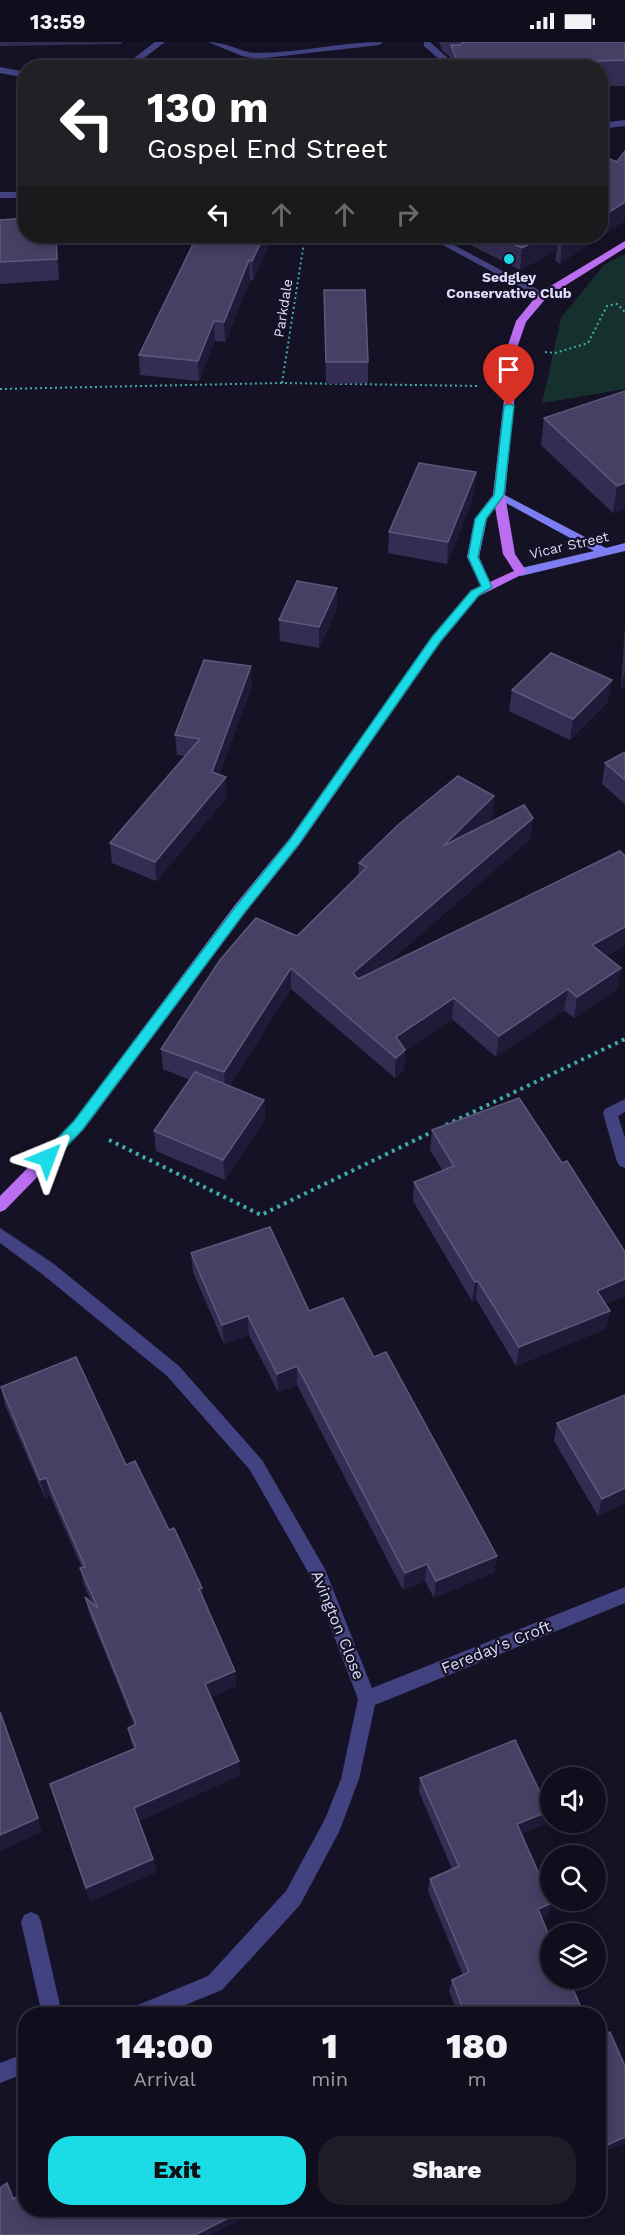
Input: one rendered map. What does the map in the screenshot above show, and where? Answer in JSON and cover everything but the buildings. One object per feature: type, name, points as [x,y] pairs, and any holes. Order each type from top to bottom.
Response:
[{"type":"main road","points":[[0,1206],[79,1125],[240,909],[295,841],[436,640],[475,593],[521,572],[509,554],[499,495],[511,383],[512,348],[521,321],[543,295],[625,244]]},
{"type":"main road","points":[[487,587],[473,557],[481,519],[499,495]]},
{"type":"street","points":[[136,60],[161,42]]},
{"type":"street","points":[[212,42],[224,44],[248,56],[379,42]]},
{"type":"street","points":[[427,44],[446,60]]},
{"type":"street","points":[[0,70],[18,73]]},
{"type":"street","points":[[608,125],[625,123]]},
{"type":"street","points":[[0,195],[18,195]]},
{"type":"street","points":[[444,243],[543,295]]},
{"type":"street","points":[[499,495],[604,552]]},
{"type":"street","name":"Vicar Street","points":[[521,572],[625,547]]},
{"type":"street","points":[[625,1105],[610,1113],[625,1162]]},
{"type":"street","name":"Avington Close","points":[[0,1234],[48,1269],[173,1371],[256,1465],[320,1575],[367,1699],[350,1779],[336,1816],[293,1898],[215,1983],[157,2007]]},
{"type":"street","name":"Fereday's Croft","points":[[367,1699],[625,1595]]},
{"type":"street","points":[[31,1922],[50,2007]]},
{"type":"street","points":[[0,2073],[18,2066]]},
{"type":"path","name":"Parkdale","points":[[282,383],[304,243]]},
{"type":"path","points":[[512,348],[555,352],[588,344],[607,306],[617,304],[625,312]]},
{"type":"path","points":[[0,389],[282,383],[487,386]]},
{"type":"path","points":[[79,1125],[261,1215],[625,1039]]},
{"type":"green space","points":[[625,254],[625,389],[542,403],[561,318],[604,265]]},
{"type":"place","name":"Sedgley Conservative Club","points":[[509,259]]},
{"type":"route","points":[[47,1158],[79,1125],[240,909],[295,841],[436,640],[475,593],[487,587],[473,557],[481,519],[499,495],[509,406]]}]
